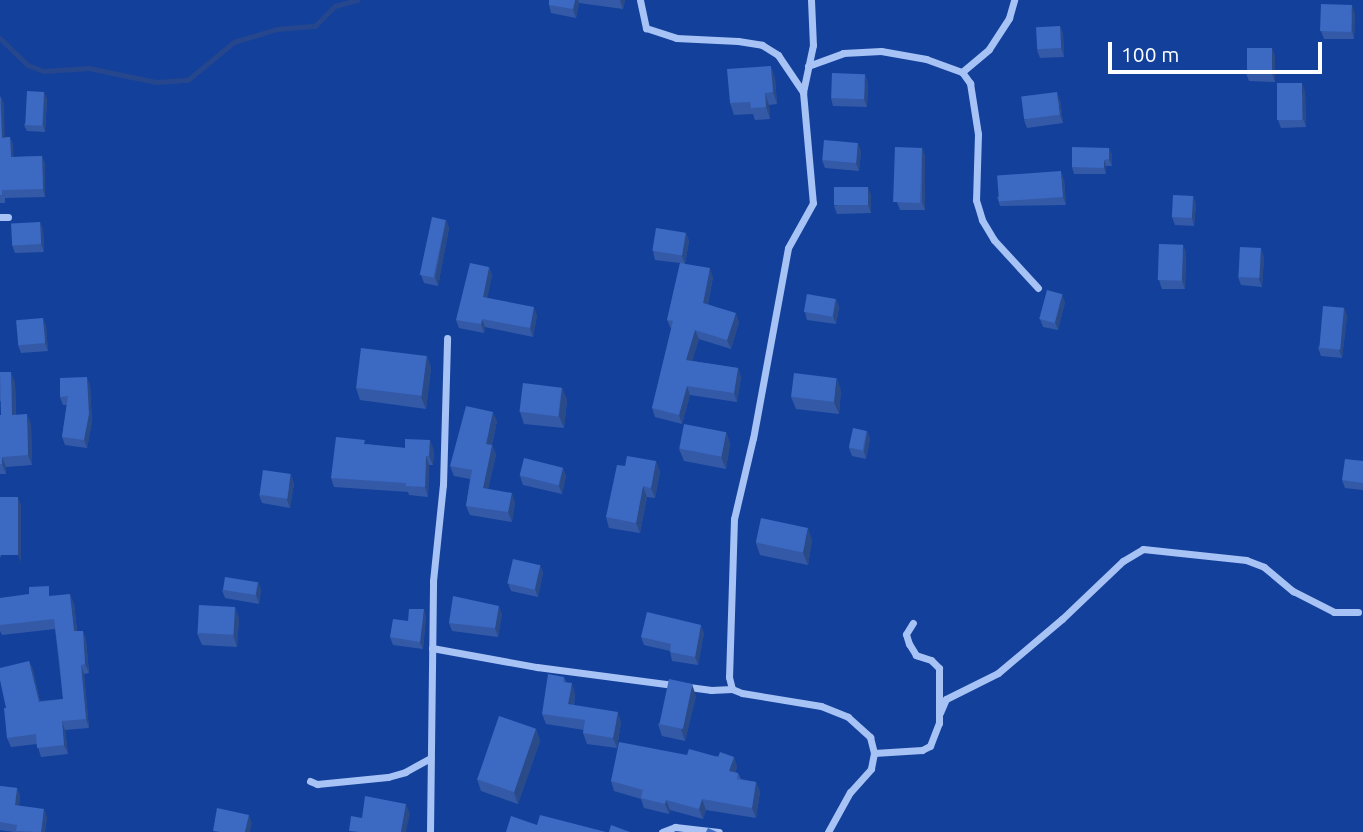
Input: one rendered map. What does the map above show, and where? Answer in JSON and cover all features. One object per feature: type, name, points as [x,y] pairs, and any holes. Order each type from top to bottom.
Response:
[{"type":"street","points":[[640,0],[646,28],[676,38],[762,45],[778,55],[803,92]]},
{"type":"street","points":[[732,689],[729,677],[734,519],[755,425],[788,248],[813,203],[803,92],[814,25],[811,0]]},
{"type":"street","points":[[962,72],[989,49],[1009,18],[1014,0]]},
{"type":"street","points":[[808,66],[843,53],[881,51],[926,59],[962,72],[970,83],[978,134],[976,201],[982,220],[994,240],[1038,288]]},
{"type":"street","points":[[430,832],[433,581],[443,485],[447,338]]},
{"type":"street","points":[[874,753],[922,750],[930,746],[946,699],[998,673],[1062,619],[1123,561],[1143,549],[1246,560],[1264,567],[1293,591],[1334,612],[1358,612]]},
{"type":"street","points":[[914,623],[906,634],[909,644],[916,655],[931,660],[939,668],[940,713]]},
{"type":"street","points":[[432,648],[537,667],[710,690],[732,689],[821,706],[848,717],[870,737],[874,753],[871,769],[850,792],[828,832]]},
{"type":"street","points":[[310,781],[317,784],[388,777],[405,772],[430,758]]},
{"type":"street","points":[[662,832],[674,827],[719,832]]},
{"type":"building","points":[[549,0],[575,0],[573,9],[549,5]]},
{"type":"building","points":[[1321,4],[1352,5],[1351,32],[1320,31]]},
{"type":"building","points":[[1060,26],[1061,48],[1037,49],[1036,27]]},
{"type":"building","points":[[1247,48],[1272,48],[1272,73],[1247,73]]},
{"type":"building","points":[[771,66],[773,92],[765,93],[766,107],[751,108],[750,102],[730,103],[727,69]]},
{"type":"building","points":[[832,73],[865,74],[864,99],[831,98]]},
{"type":"building","points":[[1277,83],[1302,83],[1302,120],[1277,120]]},
{"type":"building","points":[[27,91],[44,92],[42,126],[25,125]]},
{"type":"building","points":[[1057,92],[1060,115],[1024,119],[1021,96]]},
{"type":"building","points":[[0,96],[2,138],[10,137],[11,157],[42,156],[43,189],[2,190],[0,195]]},
{"type":"building","points":[[824,140],[858,143],[856,163],[822,160]]},
{"type":"building","points":[[895,147],[922,148],[920,203],[893,202]]},
{"type":"building","points":[[1072,147],[1109,148],[1109,159],[1104,160],[1104,168],[1072,167]]},
{"type":"building","points":[[1061,171],[1063,197],[999,201],[997,175]]},
{"type":"building","points":[[834,187],[868,187],[868,205],[834,205]]},
{"type":"building","points":[[1173,195],[1193,196],[1192,218],[1172,217]]},
{"type":"building","points":[[432,217],[446,220],[433,278],[420,275]]},
{"type":"building","points":[[40,222],[41,244],[12,245],[11,224]]},
{"type":"building","points":[[656,228],[686,233],[682,255],[652,251]]},
{"type":"building","points":[[1159,244],[1183,245],[1182,281],[1158,280]]},
{"type":"building","points":[[1240,247],[1261,248],[1259,278],[1238,277]]},
{"type":"building","points":[[470,263],[489,267],[483,297],[534,307],[530,328],[482,319],[481,324],[456,320]]},
{"type":"building","points":[[680,263],[710,268],[703,303],[736,313],[727,340],[695,330],[686,360],[738,368],[734,393],[687,386],[679,415],[652,408],[673,321],[667,320]]},
{"type":"building","points":[[1047,290],[1062,294],[1055,323],[1039,319]]},
{"type":"building","points":[[807,294],[836,299],[832,317],[804,312]]},
{"type":"building","points":[[1323,306],[1344,308],[1340,350],[1319,348]]},
{"type":"building","points":[[43,318],[45,343],[18,345],[16,320]]},
{"type":"building","points":[[361,348],[427,356],[422,396],[356,388]]},
{"type":"building","points":[[0,372],[11,372],[12,415],[27,414],[28,455],[2,457],[2,464],[0,464]]},
{"type":"building","points":[[794,373],[837,378],[834,402],[791,397]]},
{"type":"building","points":[[87,377],[89,414],[84,440],[62,437],[68,396],[60,397],[60,378]]},
{"type":"building","points":[[523,383],[562,388],[558,417],[519,412]]},
{"type":"building","points":[[466,406],[493,412],[486,444],[492,445],[483,488],[512,493],[508,512],[466,506],[472,470],[450,466]]},
{"type":"building","points":[[684,424],[726,432],[721,457],[679,449]]},
{"type":"building","points":[[853,428],[867,431],[863,450],[849,448]]},
{"type":"building","points":[[336,437],[365,440],[364,444],[405,448],[405,439],[430,440],[429,456],[426,456],[425,487],[406,486],[406,483],[331,478]]},
{"type":"building","points":[[627,456],[656,461],[651,488],[643,486],[636,523],[606,517],[617,465],[625,466]]},
{"type":"building","points":[[524,458],[563,468],[558,485],[520,475]]},
{"type":"building","points":[[1345,459],[1363,461],[1363,483],[1342,480]]},
{"type":"building","points":[[263,470],[291,474],[287,499],[260,495]]},
{"type":"building","points":[[0,497],[18,497],[18,555],[0,555]]},
{"type":"building","points":[[761,518],[808,528],[803,552],[756,542]]},
{"type":"building","points":[[513,559],[540,565],[535,590],[507,583]]},
{"type":"building","points":[[225,577],[258,582],[256,595],[223,590]]},
{"type":"building","points":[[49,586],[49,596],[70,594],[74,631],[83,631],[85,664],[81,665],[86,719],[62,721],[64,745],[37,748],[36,734],[7,738],[0,668],[29,661],[39,702],[63,699],[54,619],[0,625],[0,598],[29,594],[29,587]]},
{"type":"building","points":[[453,596],[499,606],[495,628],[449,623]]},
{"type":"building","points":[[199,605],[235,607],[233,635],[198,633]]},
{"type":"building","points":[[409,609],[424,609],[420,642],[390,637],[393,619],[408,621]]},
{"type":"building","points":[[647,612],[701,625],[695,657],[670,652],[671,644],[641,637]]},
{"type":"building","points":[[548,674],[564,677],[563,682],[572,683],[568,704],[618,712],[613,738],[583,733],[585,720],[542,714]]},
{"type":"building","points":[[669,679],[692,684],[683,729],[659,724]]},
{"type":"building","points":[[499,716],[536,729],[514,792],[477,779]]},
{"type":"building","points":[[619,742],[687,755],[689,749],[718,757],[720,752],[734,757],[729,771],[738,773],[737,779],[756,782],[752,808],[702,799],[699,809],[666,800],[665,804],[641,798],[643,790],[611,781]]},
{"type":"building","points":[[0,786],[17,788],[15,805],[44,809],[41,832],[16,831],[17,825],[0,822]]},
{"type":"building","points":[[365,796],[406,804],[401,832],[349,831],[351,816],[362,818]]},
{"type":"building","points":[[217,808],[249,815],[245,832],[213,831]]},
{"type":"building","points":[[540,815],[606,832],[506,832],[511,816],[537,825]]},
{"type":"building","points":[[611,825],[630,832],[609,832]]},
{"type":"waterway","points":[[0,38],[28,65],[44,71],[89,68],[156,82],[188,80],[234,42],[277,29],[315,26],[335,6],[357,0]]}]
